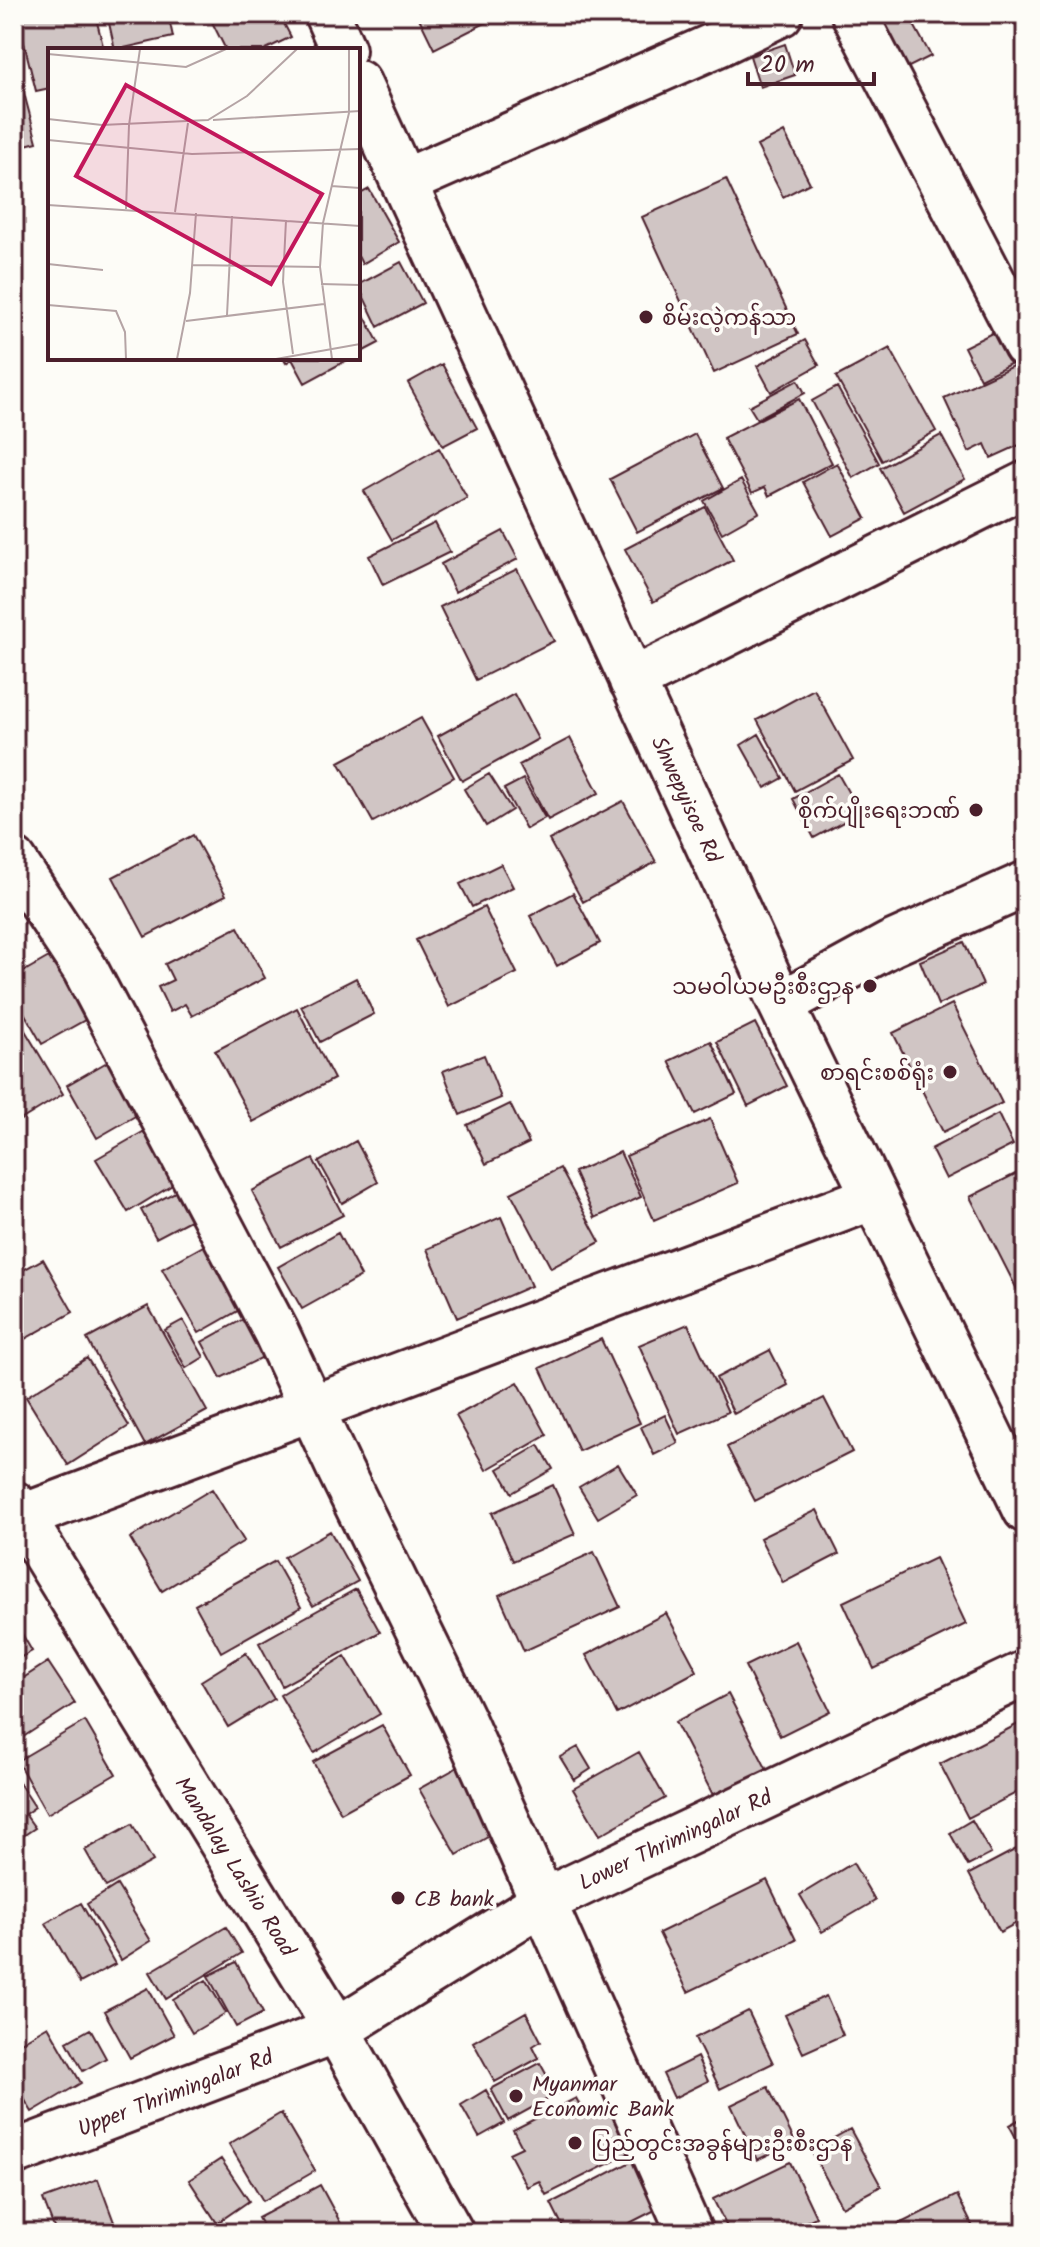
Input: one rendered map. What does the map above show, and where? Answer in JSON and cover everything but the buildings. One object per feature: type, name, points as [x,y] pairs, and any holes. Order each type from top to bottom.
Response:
[{"type":"main road","points":[[327,14],[342,48]]},
{"type":"main road","points":[[404,182],[780,14]]},
{"type":"main road","points":[[854,14],[1026,345]]},
{"type":"main road","name":"Shwepyisoe Rd","points":[[360,87],[781,1004],[1026,1510]]},
{"type":"main road","points":[[632,681],[1026,484]]},
{"type":"main road","points":[[14,861],[85,969],[276,1332],[463,1721],[690,2233]]},
{"type":"main road","points":[[781,1004],[891,944],[1026,884]]},
{"type":"main road","points":[[18,1511],[311,1408],[874,1197]]},
{"type":"main road","name":"Mandalay Lashio Road","points":[[18,1511],[337,2030],[451,2233]]},
{"type":"main road","name":"Lower Thrimingalar Rd","points":[[337,2030],[544,1901],[1026,1673]]},
{"type":"main road","name":"Upper Thrimingalar Rd","points":[[14,2153],[337,2030]]},
{"type":"place","name":"စိမ်းလဲ့ကန်သာ","points":[[646,317]]},
{"type":"place","name":"စိုက်ပျိုးရေးဘဏ်","points":[[976,810]]},
{"type":"place","name":"သမဝါယမဦးစီးဌာန","points":[[870,986]]},
{"type":"place","name":"စာရင်းစစ်ရုံး","points":[[950,1072]]},
{"type":"place","name":"CB bank","points":[[398,1898]]},
{"type":"place","name":"Myanmar Economic Bank","points":[[516,2096]]},
{"type":"place","name":"ပြည်တွင်းအခွန်များဦးစီးဌာန","points":[[575,2143]]}]
